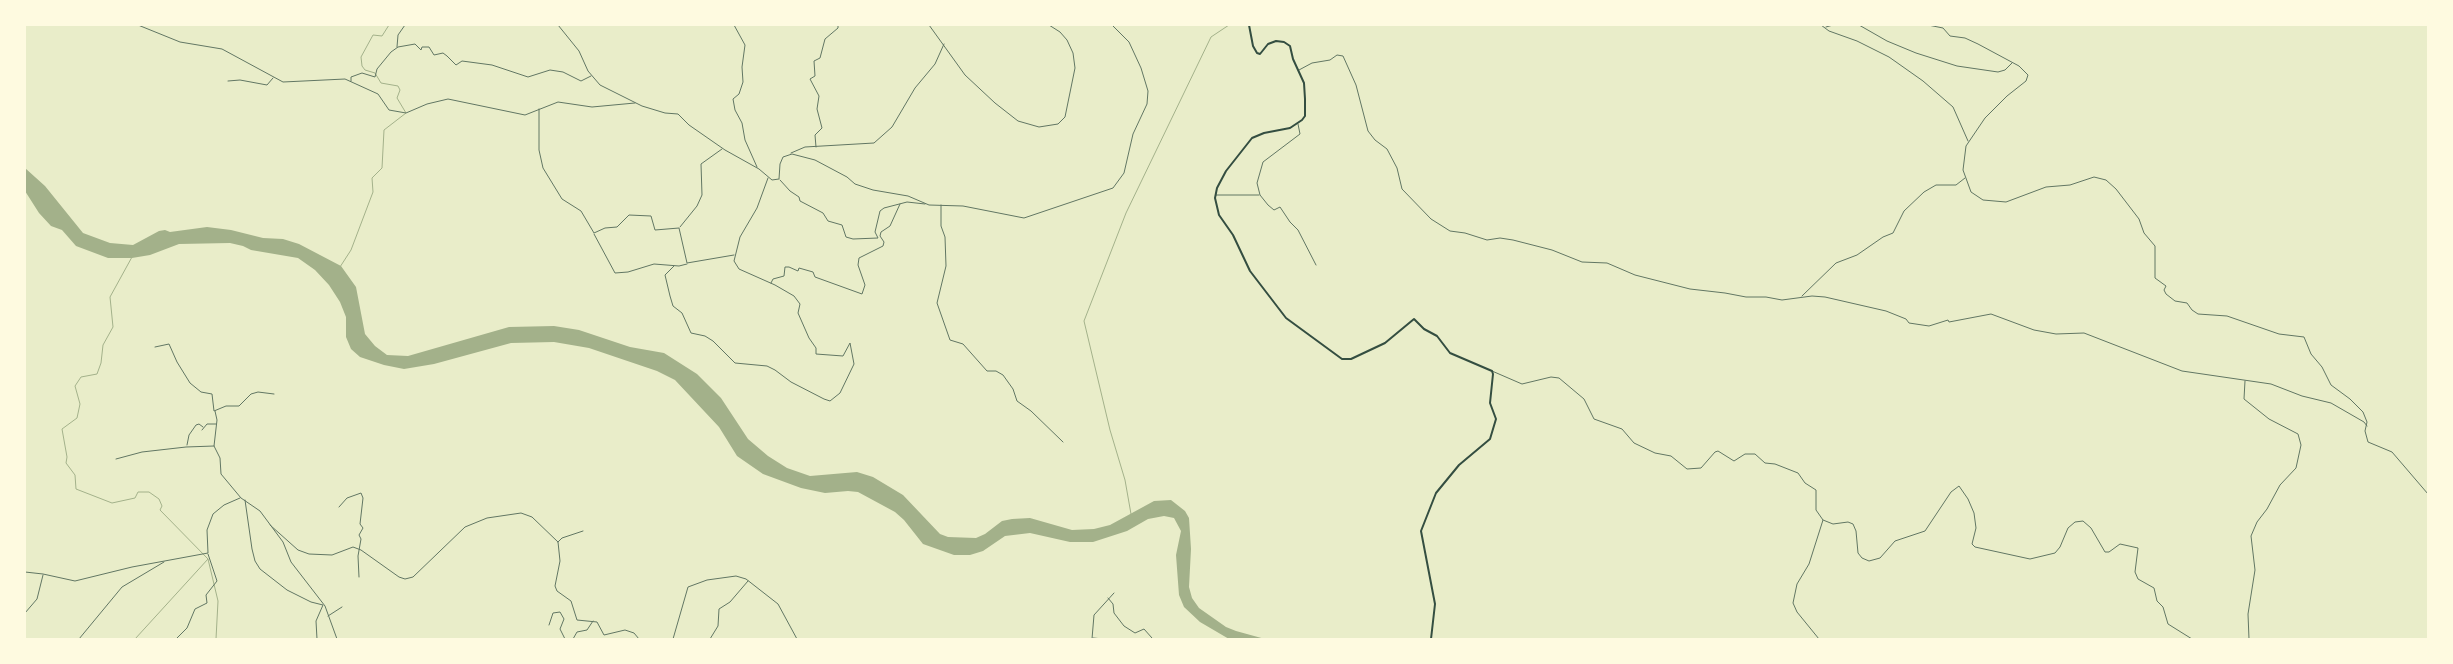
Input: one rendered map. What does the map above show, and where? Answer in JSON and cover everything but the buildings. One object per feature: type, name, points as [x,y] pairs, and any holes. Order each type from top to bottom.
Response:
[{"type":"main road","points":[[1249,25],[1256,53],[1260,54],[1268,44],[1284,42],[1290,46],[1305,84],[1304,117],[1290,128],[1258,135],[1250,140],[1222,177],[1215,195],[1219,215],[1233,235],[1250,272],[1271,301],[1294,325],[1330,349],[1339,358],[1348,360],[1386,343],[1414,319],[1424,329],[1437,336],[1450,353],[1492,371],[1494,382],[1490,403],[1496,420],[1490,439],[1459,465],[1436,493],[1421,531],[1435,604],[1431,639]]},
{"type":"street","points":[[138,25],[180,42],[222,49],[285,83],[295,80],[326,81],[339,78],[351,81],[378,94],[389,110],[406,113],[427,104],[448,99],[525,115],[533,114],[540,108],[558,102],[592,107],[635,103]]},
{"type":"street","points":[[397,48],[398,35],[405,25]]},
{"type":"street","points":[[558,25],[581,54],[591,76],[604,88],[635,103],[665,113],[678,114],[689,125],[768,177],[775,181],[779,179]]},
{"type":"street","points":[[734,25],[745,45],[742,67],[743,82],[739,94],[733,99],[742,123],[745,140],[758,169]]},
{"type":"street","points":[[816,147],[815,135],[822,128],[817,109],[819,96],[810,79],[815,76],[814,61],[820,58],[826,39],[838,28],[838,25]]},
{"type":"street","points":[[929,25],[965,75],[1009,114],[1026,125],[1050,126],[1058,124],[1064,117],[1075,68],[1074,52],[1067,40],[1060,32],[1049,25]]},
{"type":"street","points":[[944,44],[935,64],[915,88],[886,134],[874,143],[805,147],[781,159],[779,179],[790,191],[800,196],[800,201],[823,213],[828,220],[842,225],[846,237],[854,239],[878,238],[875,232],[880,211],[900,204],[963,206],[1004,216],[1027,218],[1115,187],[1124,171],[1131,141],[1144,113],[1149,96],[1146,79],[1131,46],[1124,35],[1112,25]]},
{"type":"street","points":[[1821,25],[1889,57],[1923,81],[1953,107],[1968,142]]},
{"type":"street","points":[[1825,27],[1834,25]]},
{"type":"street","points":[[1859,25],[1886,41],[1957,66],[1998,72],[2005,70],[2012,63]]},
{"type":"street","points":[[1928,25],[1944,28],[1950,36],[1965,38],[2026,71],[2027,78],[1998,104],[1976,128],[1968,142],[1963,162],[1965,178],[1971,192],[1983,200],[2004,202],[2046,187],[2074,184],[2094,177],[2106,180],[2116,189],[2139,219],[2144,233],[2154,246],[2155,277],[2166,286],[2164,290],[2166,294],[2174,300],[2187,303],[2198,314],[2227,316],[2274,333],[2304,337],[2311,354],[2322,367],[2331,385],[2350,399],[2363,412],[2368,442],[2391,452],[2428,494]]},
{"type":"street","points":[[351,81],[351,77],[362,73],[375,77],[377,69],[385,58],[397,48],[416,44],[421,50],[422,47],[428,47],[434,55],[443,53],[454,65],[462,61],[492,65],[528,77],[550,70],[563,72],[581,82],[591,76]]},
{"type":"street","points":[[1299,70],[1312,63],[1343,56],[1356,85],[1368,131],[1375,140],[1387,149],[1397,168],[1402,189],[1431,219],[1450,232],[1465,233],[1487,240],[1500,238],[1513,240],[1552,250],[1582,262],[1607,263],[1635,275],[1682,288],[1746,298],[1766,297],[1785,300],[1801,297],[1825,297],[1873,308],[1906,319],[1909,323],[1929,326],[1948,320],[1950,322],[1988,314],[1996,315],[2034,330],[2056,334],[2082,333],[2100,337],[2135,354],[2182,371],[2276,385],[2285,390],[2331,403],[2364,422],[2366,426]]},
{"type":"street","points":[[228,81],[240,80],[267,85],[274,78]]},
{"type":"street","points":[[540,108],[539,150],[543,168],[555,191],[566,203],[581,211],[615,273],[628,272],[654,264],[674,266],[734,255]]},
{"type":"street","points":[[1298,123],[1300,134],[1263,162],[1257,184],[1260,195],[1274,210],[1280,206],[1290,222],[1298,230],[1316,265]]},
{"type":"street","points":[[594,233],[605,228],[617,227],[629,215],[650,216],[655,230],[679,228],[697,206],[702,195],[701,164],[723,148]]},
{"type":"street","points":[[790,154],[816,160],[855,184],[908,196],[926,204]]},
{"type":"street","points":[[674,266],[665,275],[670,296],[673,306],[682,314],[691,333],[705,336],[713,341],[735,363],[766,366],[776,370],[790,382],[830,401],[840,393],[854,364],[850,343],[843,356],[816,354],[816,348],[809,338],[798,313],[799,303],[792,294],[738,269],[734,261],[740,237],[758,206],[768,177]]},
{"type":"street","points":[[1801,297],[1836,263],[1858,254],[1882,237],[1893,233],[1904,210],[1926,190],[1936,185],[1955,186],[1965,178]]},
{"type":"street","points":[[1215,195],[1260,195]]},
{"type":"street","points":[[771,283],[773,279],[784,276],[785,267],[798,271],[799,268],[813,272],[815,277],[862,294],[865,285],[859,272],[859,258],[883,246],[884,242],[880,236],[881,232],[890,226],[900,204]]},
{"type":"street","points":[[941,205],[941,226],[944,237],[946,266],[937,303],[950,340],[965,346],[978,363],[989,372],[995,370],[1003,375],[1013,389],[1017,401],[1031,411],[1064,442]]},
{"type":"street","points":[[679,228],[687,263]]},
{"type":"street","points":[[155,346],[169,344],[190,383],[201,392],[212,394],[217,416]]},
{"type":"street","points":[[1492,371],[1522,384],[1551,377],[1559,378],[1584,399],[1594,419],[1622,429],[1634,443],[1655,454],[1672,456],[1681,466],[1688,469],[1702,467],[1718,451],[1734,461],[1745,454],[1755,454],[1766,464],[1775,464],[1796,471],[1805,483],[1816,490],[1816,510],[1823,520],[1833,524],[1848,522],[1853,524],[1856,531],[1858,553],[1862,558],[1869,561],[1880,558],[1895,541],[1925,531],[1951,492],[1959,486],[1968,499],[1974,513],[1976,527],[1972,544],[1975,547],[2030,559],[2056,552],[2068,528],[2077,522],[2083,521],[2091,528],[2105,552],[2109,552],[2120,544],[2138,548],[2135,572],[2138,579],[2154,588],[2156,600],[2163,607],[2168,624],[2192,639]]},
{"type":"street","points":[[2245,380],[2244,399],[2268,419],[2298,434],[2301,445],[2296,468],[2280,485],[2257,522],[2251,536],[2255,570],[2248,614],[2249,639]]},
{"type":"street","points":[[274,394],[258,392],[251,394],[238,406],[226,406],[219,411],[214,446],[220,458],[221,474],[241,498],[260,511],[283,542],[291,562],[324,605],[337,639]]},
{"type":"street","points":[[187,446],[189,435],[196,425],[199,424],[201,429],[207,424],[220,425]]},
{"type":"street","points":[[116,459],[142,452],[187,446],[214,446]]},
{"type":"street","points":[[339,507],[347,498],[361,493],[364,498],[360,524],[363,528],[358,535],[361,539],[358,549],[359,578]]},
{"type":"street","points":[[176,639],[187,628],[195,609],[207,603],[206,595],[217,581],[208,553],[207,530],[213,514],[224,505],[241,498]]},
{"type":"street","points":[[246,500],[252,549],[255,561],[260,569],[287,590],[311,602],[324,605]]},
{"type":"street","points":[[270,524],[298,550],[309,554],[332,554],[353,547],[405,579],[413,577],[465,527],[487,518],[520,513],[532,517],[558,542],[560,558],[556,588],[571,601],[577,620],[597,622],[604,636],[625,630],[634,633],[638,639]]},
{"type":"street","points":[[1819,639],[1797,612],[1793,602],[1797,584],[1809,562],[1823,520]]},
{"type":"street","points":[[558,542],[562,538],[583,531]]},
{"type":"street","points":[[25,572],[43,574],[75,582],[166,560],[208,553]]},
{"type":"street","points":[[79,639],[122,587],[166,560]]},
{"type":"street","points":[[25,613],[38,599],[43,574]]},
{"type":"street","points":[[673,639],[688,587],[707,580],[734,576],[748,581],[781,607],[797,639]]},
{"type":"street","points":[[710,639],[718,626],[719,609],[730,602],[748,581]]},
{"type":"street","points":[[1103,639],[1092,639],[1094,615],[1114,592]]},
{"type":"street","points":[[1108,598],[1113,603],[1114,613],[1123,625],[1135,633],[1144,629],[1152,639],[1162,639]]},
{"type":"street","points":[[317,639],[316,621],[324,605]]},
{"type":"street","points":[[328,616],[342,607]]},
{"type":"street","points":[[548,626],[554,613],[560,612],[564,619],[560,629],[565,639]]},
{"type":"street","points":[[573,639],[576,632],[587,630],[593,621]]},
{"type":"shaded area","points":[[25,168],[45,186],[83,233],[110,243],[133,245],[159,231],[165,230],[170,232],[207,227],[231,230],[263,238],[283,239],[299,244],[341,266],[356,287],[365,334],[375,346],[387,355],[408,356],[509,327],[554,326],[579,330],[630,347],[664,353],[697,374],[721,398],[748,439],[768,456],[787,468],[810,476],[857,472],[873,477],[903,495],[940,534],[948,537],[976,538],[985,534],[1002,521],[1030,518],[1072,530],[1094,529],[1110,525],[1154,501],[1171,500],[1185,511],[1189,518],[1191,549],[1189,587],[1192,598],[1199,608],[1226,627],[1265,639],[1229,639],[1200,622],[1184,607],[1179,595],[1176,555],[1181,531],[1174,518],[1164,516],[1148,519],[1127,531],[1093,542],[1070,542],[1030,533],[1005,536],[983,551],[970,555],[954,555],[923,544],[904,520],[895,512],[858,492],[825,493],[801,488],[763,474],[737,456],[719,427],[675,380],[657,371],[589,348],[554,342],[511,343],[434,364],[404,369],[384,365],[360,357],[351,349],[346,337],[346,317],[340,302],[329,285],[315,270],[298,258],[251,250],[230,243],[179,244],[150,255],[132,258],[108,258],[76,246],[62,230],[51,226],[39,213],[25,191]]},
{"type":"waterway","points":[[340,267],[351,250],[373,192],[372,178],[382,168],[384,130],[406,113],[397,98],[400,90],[398,86],[381,83],[375,73],[365,70],[362,66],[361,57],[373,35],[382,36],[389,25]]},
{"type":"waterway","points":[[1131,514],[1125,480],[1110,430],[1084,321],[1126,213],[1211,37],[1229,25]]},
{"type":"waterway","points":[[132,257],[110,297],[113,327],[103,345],[101,363],[97,374],[81,377],[75,386],[80,404],[77,418],[62,429],[67,457],[66,463],[75,475],[76,489],[112,503],[135,498],[138,492],[149,492],[159,499],[162,506],[160,510],[208,559],[135,639]]},
{"type":"waterway","points":[[208,559],[218,601],[216,639]]}]
